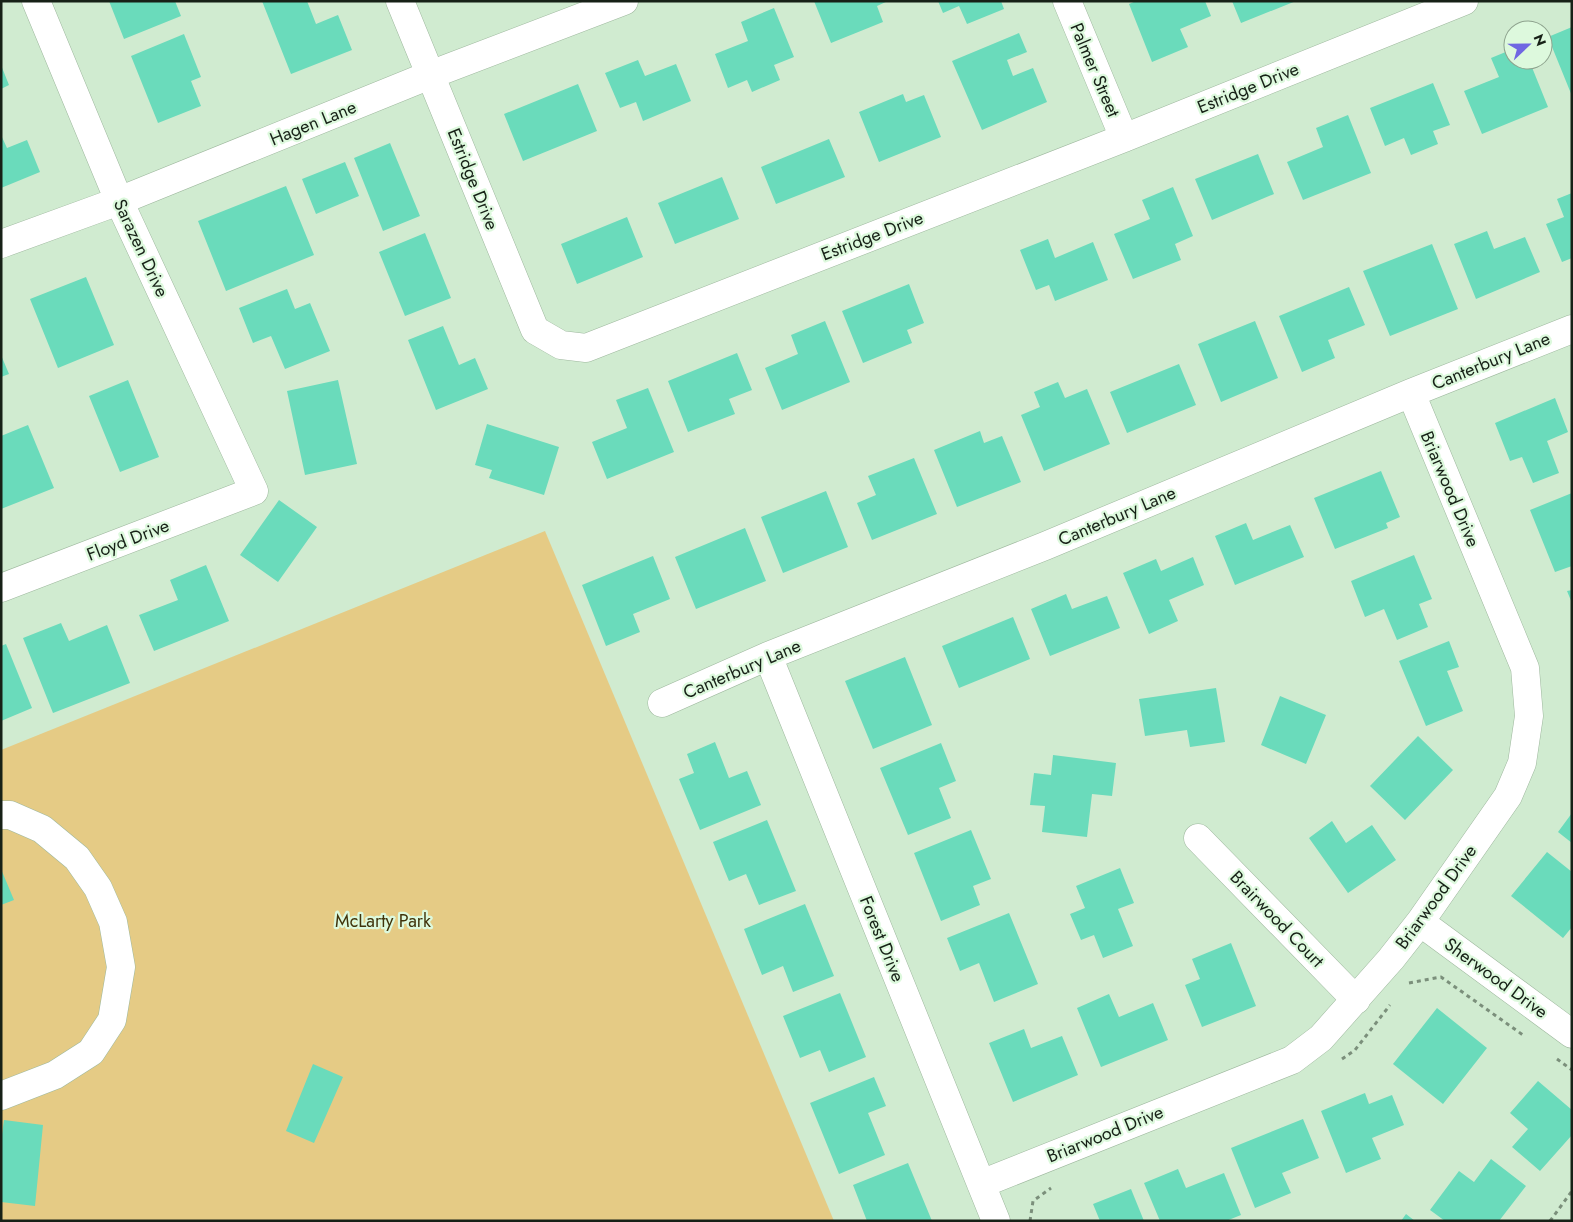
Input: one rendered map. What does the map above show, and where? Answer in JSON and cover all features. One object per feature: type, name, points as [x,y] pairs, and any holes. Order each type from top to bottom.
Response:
[{"type":"street","name":"Sarazen Drive","points":[[36,1],[119,201],[254,491]]},
{"type":"street","name":"Estridge Drive","points":[[400,1],[535,330],[561,345],[586,348],[1124,138],[1464,1]]},
{"type":"street","name":"Hagen Lane","points":[[1,244],[119,201],[430,75],[624,1]]},
{"type":"street","name":"Palmer Street","points":[[1067,1],[1124,138]]},
{"type":"street","name":"Canterbury Lane","points":[[662,703],[768,656],[1045,546],[1411,393],[1572,329]]},
{"type":"street","name":"Briarwood Drive","points":[[981,1184],[1292,1060],[1321,1038],[1356,1000],[1420,922],[1508,796],[1522,763],[1529,716],[1525,668],[1411,393]]},
{"type":"street","name":"Floyd Drive","points":[[1,588],[254,491]]},
{"type":"street","name":"Forest Drive","points":[[768,656],[996,1221]]},
{"type":"street","points":[[1,816],[10,815],[42,829],[78,858],[98,888],[113,922],[121,967],[112,1020],[91,1052],[54,1075],[1,1096]]},
{"type":"street","name":"Brairwood Court","points":[[1198,838],[1356,1000]]},
{"type":"street","name":"Sherwood Drive","points":[[1420,922],[1572,1034]]},
{"type":"path","points":[[1550,1221],[1572,1191]]},
{"type":"green space","name":"McLarty Park","points":[[545,531],[834,1221],[1,1221],[1,750]]},
{"type":"building","points":[[109,1],[175,1],[181,16],[124,39]]},
{"type":"building","points":[[262,1],[307,1],[316,24],[338,15],[352,50],[291,74]]},
{"type":"building","points":[[814,1],[888,1],[877,6],[883,22],[831,43]]},
{"type":"building","points":[[938,1],[1001,1],[1004,9],[967,24],[959,6],[943,13]]},
{"type":"building","points":[[1136,1],[1205,1],[1211,16],[1180,29],[1188,47],[1152,62],[1129,4]]},
{"type":"building","points":[[1232,1],[1296,1],[1241,23]]},
{"type":"building","points":[[774,8],[794,57],[774,65],[780,80],[752,92],[747,80],[728,88],[715,54],[748,41],[741,22]]},
{"type":"building","points":[[1572,27],[1572,96],[1553,49],[1553,35]]},
{"type":"building","points":[[1019,33],[1027,52],[1007,60],[1013,76],[1033,68],[1047,102],[982,130],[952,61]]},
{"type":"building","points":[[184,34],[201,77],[191,81],[201,106],[158,123],[131,56]]},
{"type":"building","points":[[1503,53],[1503,70],[1533,70],[1548,107],[1482,134],[1464,91],[1499,77],[1491,58]]},
{"type":"building","points":[[638,60],[645,76],[676,64],[691,101],[643,121],[636,102],[620,108],[605,73]]},
{"type":"building","points":[[1,65],[9,85],[1,89]]},
{"type":"building","points":[[1433,83],[1450,125],[1433,131],[1438,144],[1411,155],[1404,138],[1385,146],[1370,108]]},
{"type":"building","points":[[578,84],[597,131],[523,161],[504,114]]},
{"type":"building","points":[[903,94],[906,102],[924,95],[941,137],[879,162],[859,112]]},
{"type":"building","points":[[1348,115],[1371,173],[1303,200],[1287,162],[1323,147],[1316,128]]},
{"type":"building","points":[[1,135],[7,148],[27,140],[40,172],[1,188]]},
{"type":"building","points":[[829,139],[845,177],[776,204],[761,167]]},
{"type":"building","points":[[390,143],[420,216],[383,231],[354,158]]},
{"type":"building","points":[[1258,154],[1274,194],[1212,220],[1195,179]]},
{"type":"building","points":[[345,162],[359,196],[316,214],[302,179]]},
{"type":"building","points":[[722,177],[739,219],[675,244],[658,203]]},
{"type":"building","points":[[286,186],[314,255],[226,291],[198,221]]},
{"type":"building","points":[[1173,187],[1193,236],[1175,244],[1181,260],[1133,279],[1114,234],[1150,219],[1142,200]]},
{"type":"building","points":[[1572,193],[1572,258],[1562,262],[1546,224],[1564,217],[1557,199]]},
{"type":"building","points":[[627,217],[643,257],[577,284],[561,244]]},
{"type":"building","points":[[1487,231],[1494,249],[1525,237],[1540,272],[1476,299],[1454,244]]},
{"type":"building","points":[[425,233],[451,298],[405,316],[379,252]]},
{"type":"building","points":[[1048,239],[1055,258],[1093,242],[1108,280],[1055,301],[1049,285],[1036,290],[1020,250]]},
{"type":"building","points":[[1432,244],[1458,309],[1390,336],[1363,271]]},
{"type":"building","points":[[86,277],[114,345],[58,368],[30,299]]},
{"type":"building","points":[[909,284],[924,323],[907,330],[912,343],[863,363],[842,311]]},
{"type":"building","points":[[1349,287],[1365,325],[1328,340],[1335,358],[1302,372],[1279,316]]},
{"type":"building","points":[[287,289],[295,309],[310,303],[330,351],[285,369],[271,336],[253,343],[239,308]]},
{"type":"building","points":[[825,321],[850,382],[782,410],[765,368],[798,354],[791,335]]},
{"type":"building","points":[[1255,321],[1278,378],[1221,402],[1198,344]]},
{"type":"building","points":[[443,326],[459,365],[475,358],[488,389],[436,410],[408,340]]},
{"type":"building","points":[[737,353],[752,390],[729,399],[735,414],[688,432],[668,381]]},
{"type":"building","points":[[1,355],[9,374],[1,377]]},
{"type":"building","points":[[1179,364],[1196,405],[1127,433],[1110,392]]},
{"type":"building","points":[[128,380],[159,457],[120,472],[89,396]]},
{"type":"building","points":[[338,380],[357,464],[305,475],[287,391]]},
{"type":"building","points":[[1058,382],[1065,398],[1087,389],[1110,444],[1044,471],[1021,415],[1040,407],[1034,392]]},
{"type":"building","points":[[648,388],[674,452],[607,479],[592,442],[627,428],[616,400]]},
{"type":"building","points":[[1555,398],[1568,432],[1547,441],[1559,473],[1533,483],[1522,457],[1510,461],[1495,423]]},
{"type":"building","points":[[487,424],[559,447],[544,495],[489,478],[492,470],[475,465]]},
{"type":"building","points":[[28,425],[54,488],[1,509],[1,436]]},
{"type":"building","points":[[980,431],[984,443],[1002,436],[1021,482],[957,507],[934,450]]},
{"type":"building","points":[[914,458],[937,514],[872,540],[857,503],[876,495],[868,476]]},
{"type":"building","points":[[1381,471],[1400,517],[1386,523],[1388,528],[1335,549],[1314,498]]},
{"type":"building","points":[[826,491],[848,547],[783,573],[761,517]]},
{"type":"building","points":[[1572,493],[1572,566],[1555,572],[1530,510]]},
{"type":"building","points":[[279,500],[317,527],[278,582],[240,555]]},
{"type":"building","points":[[1246,523],[1253,540],[1290,525],[1304,557],[1235,585],[1215,536]]},
{"type":"building","points":[[745,528],[766,581],[696,609],[675,557]]},
{"type":"building","points":[[1414,555],[1432,599],[1419,604],[1428,627],[1397,640],[1384,609],[1365,617],[1351,581]]},
{"type":"building","points":[[653,556],[670,599],[633,614],[640,632],[606,646],[582,585]]},
{"type":"building","points":[[1193,557],[1204,585],[1169,600],[1178,621],[1149,634],[1123,573],[1156,559],[1161,571]]},
{"type":"building","points":[[206,565],[229,621],[154,651],[139,615],[178,600],[170,580]]},
{"type":"building","points":[[1572,590],[1572,603],[1567,591]]},
{"type":"building","points":[[1066,594],[1072,609],[1107,596],[1120,628],[1050,656],[1031,609]]},
{"type":"building","points":[[1013,617],[1030,659],[959,688],[942,646]]},
{"type":"building","points":[[61,623],[69,641],[107,625],[130,683],[53,713],[23,638]]},
{"type":"building","points":[[1449,641],[1459,667],[1447,671],[1463,711],[1426,726],[1399,661]]},
{"type":"building","points":[[6,644],[32,708],[1,721],[1,646]]},
{"type":"building","points":[[905,657],[932,725],[873,749],[845,681]]},
{"type":"building","points":[[1216,688],[1225,742],[1190,747],[1187,730],[1145,736],[1139,699]]},
{"type":"building","points":[[1280,696],[1326,715],[1306,764],[1261,745]]},
{"type":"building","points":[[1418,736],[1453,770],[1405,820],[1370,786]]},
{"type":"building","points":[[715,742],[729,778],[747,771],[761,805],[700,830],[679,779],[694,773],[687,754]]},
{"type":"building","points":[[941,743],[956,781],[939,788],[951,818],[908,835],[880,768]]},
{"type":"building","points":[[1053,755],[1116,763],[1112,796],[1092,794],[1087,837],[1042,832],[1045,806],[1030,805],[1034,773],[1051,775]]},
{"type":"building","points":[[1572,813],[1572,843],[1558,832]]},
{"type":"building","points":[[767,820],[796,891],[759,905],[746,874],[729,881],[713,842]]},
{"type":"building","points":[[1332,821],[1346,843],[1372,825],[1396,860],[1348,893],[1309,838]]},
{"type":"building","points":[[971,830],[991,879],[973,886],[980,905],[941,921],[914,853]]},
{"type":"building","points":[[1547,852],[1572,872],[1572,927],[1563,938],[1511,896]]},
{"type":"building","points":[[1120,868],[1134,903],[1118,909],[1133,946],[1103,958],[1094,935],[1081,940],[1070,914],[1085,908],[1076,886]]},
{"type":"building","points":[[1,869],[14,900],[1,905]]},
{"type":"building","points":[[805,904],[834,976],[793,992],[783,966],[762,975],[744,929]]},
{"type":"building","points":[[1009,913],[1038,984],[994,1002],[979,963],[960,971],[947,938]]},
{"type":"building","points":[[1231,943],[1256,1006],[1202,1027],[1185,985],[1200,979],[1192,959]]},
{"type":"building","points":[[840,993],[866,1057],[829,1072],[820,1050],[800,1058],[783,1016]]},
{"type":"building","points":[[1109,994],[1119,1017],[1153,1003],[1168,1040],[1101,1067],[1077,1008]]},
{"type":"building","points":[[1437,1008],[1487,1048],[1443,1104],[1393,1064]]},
{"type":"building","points":[[1024,1029],[1031,1048],[1062,1036],[1078,1075],[1013,1102],[989,1043]]},
{"type":"building","points":[[313,1064],[343,1077],[314,1143],[286,1131]]},
{"type":"building","points":[[874,1077],[886,1106],[868,1113],[885,1155],[839,1174],[810,1103]]},
{"type":"building","points":[[1538,1081],[1572,1110],[1572,1135],[1540,1171],[1512,1147],[1528,1129],[1510,1113]]},
{"type":"building","points":[[1365,1093],[1369,1104],[1392,1095],[1404,1125],[1372,1138],[1381,1159],[1346,1173],[1321,1111]]},
{"type":"building","points":[[1303,1119],[1319,1158],[1282,1173],[1291,1193],[1255,1208],[1231,1148]]},
{"type":"building","points":[[4,1120],[43,1125],[35,1206],[1,1202],[1,1141]]},
{"type":"building","points":[[1491,1159],[1526,1186],[1499,1221],[1445,1221],[1430,1210],[1459,1171],[1474,1182]]},
{"type":"building","points":[[908,1163],[932,1221],[867,1221],[853,1185]]},
{"type":"building","points":[[1178,1169],[1186,1188],[1224,1173],[1241,1215],[1226,1221],[1160,1221],[1144,1183]]},
{"type":"building","points":[[1131,1189],[1144,1221],[1100,1221],[1093,1204]]},
{"type":"building","points":[[1406,1214],[1415,1221],[1401,1221]]}]
